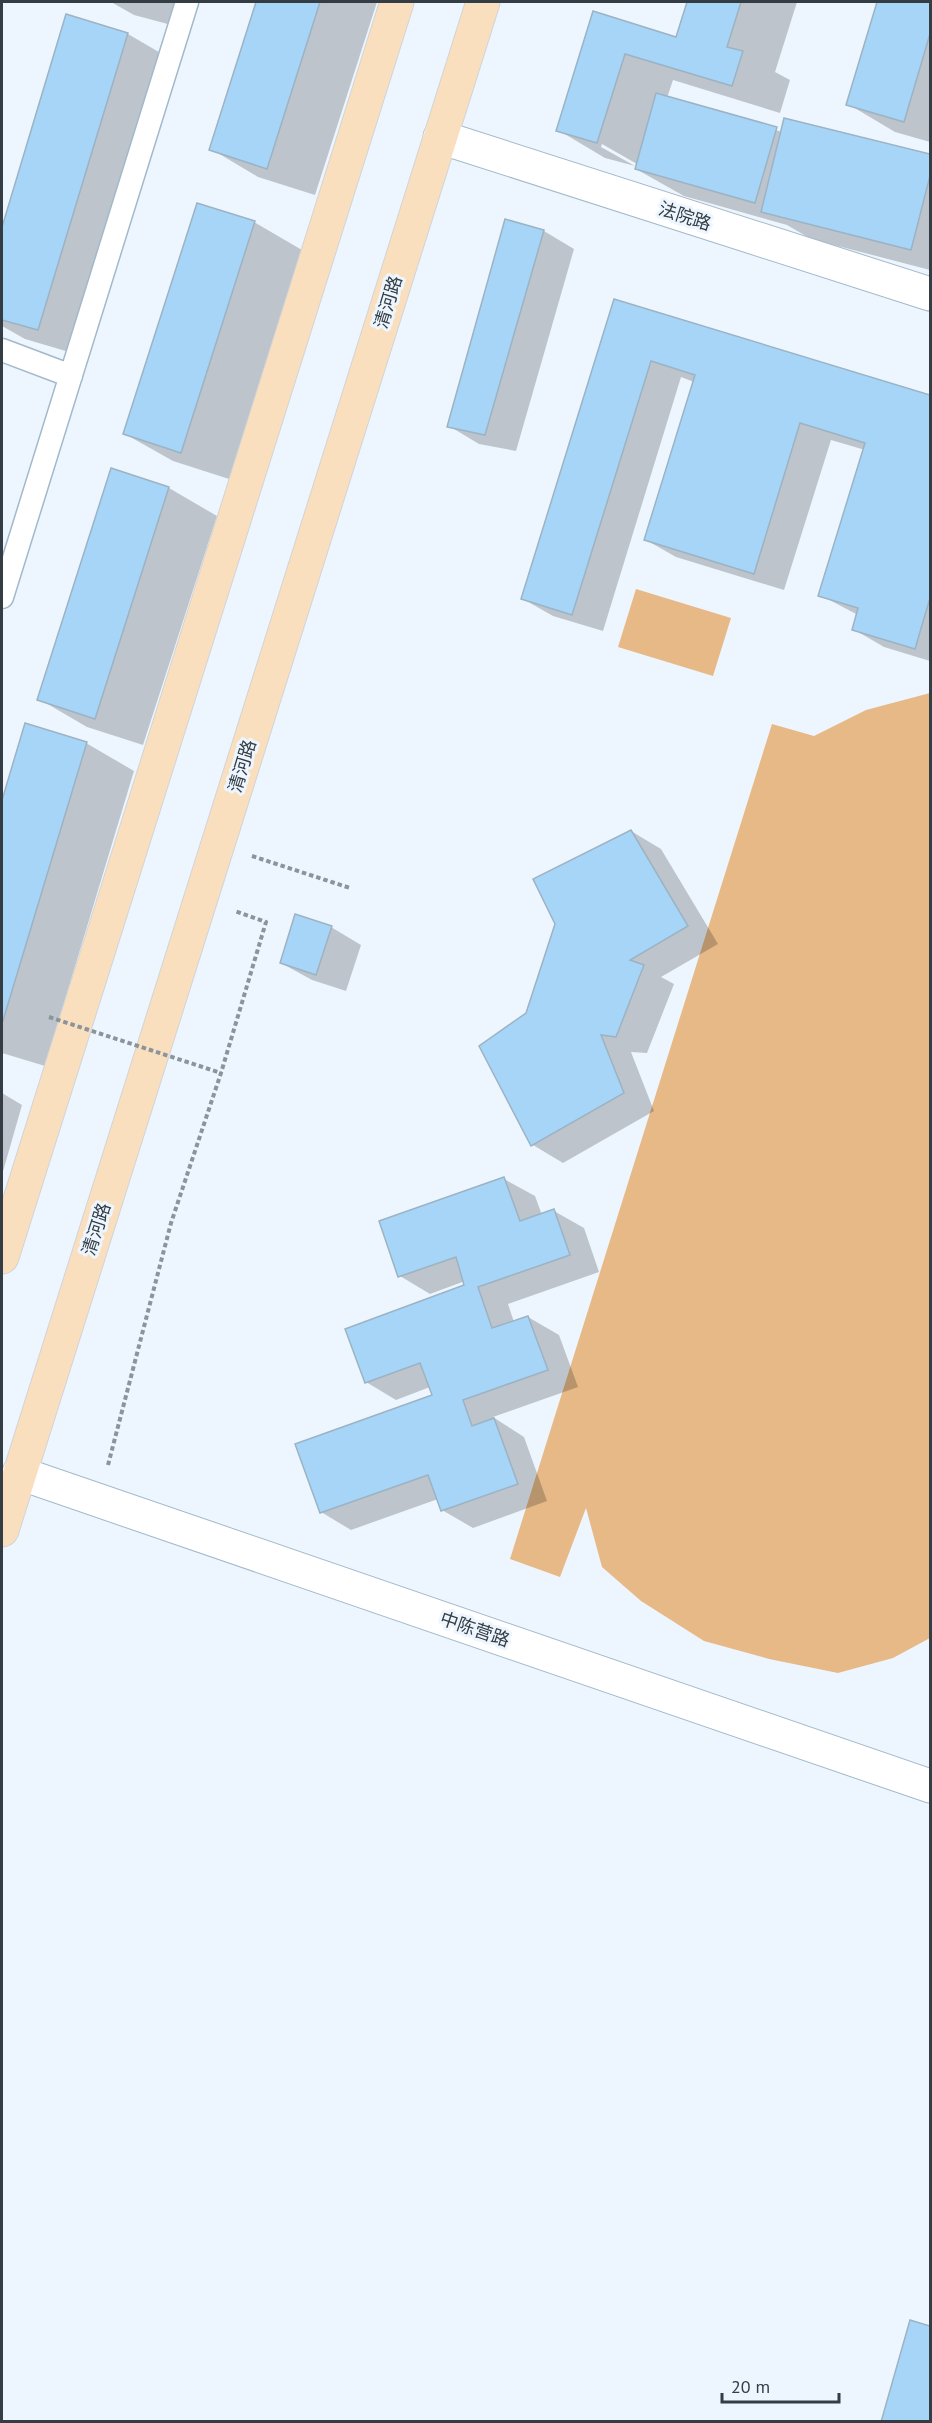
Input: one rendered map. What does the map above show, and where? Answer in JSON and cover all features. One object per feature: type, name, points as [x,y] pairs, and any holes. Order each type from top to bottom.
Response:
[{"type":"main road","points":[[2,1257],[397,2]]},
{"type":"main road","name":"清河路","points":[[2,1530],[483,2]]},
{"type":"street","name":"法院路","points":[[440,137],[930,294]]},
{"type":"street","name":"中陈营路","points":[[19,1473],[930,1786]]},
{"type":"lane","points":[[2,597],[188,2]]},
{"type":"lane","points":[[2,350],[71,376]]},
{"type":"path","points":[[218,845],[350,888]]},
{"type":"path","points":[[99,1500],[171,1223],[221,1073],[266,922]]},
{"type":"path","points":[[49,1017],[221,1073]]},
{"type":"shaded area","points":[[636,589],[731,618],[713,676],[618,647]]},
{"type":"shaded area","points":[[930,693],[930,1638],[893,1658],[838,1673],[769,1659],[704,1641],[641,1601],[602,1567],[586,1508],[560,1577],[510,1559],[772,724],[814,736],[866,710]]},
{"type":"building","points":[[256,2],[320,2],[267,169],[209,150]]},
{"type":"building","points":[[687,2],[741,2],[727,47],[743,51],[732,86],[625,54],[597,143],[556,131],[593,11],[676,37]]},
{"type":"building","points":[[877,2],[930,2],[930,34],[904,122],[846,105]]},
{"type":"building","points":[[66,14],[128,33],[38,330],[2,320],[2,227]]},
{"type":"building","points":[[656,93],[777,127],[755,203],[635,169]]},
{"type":"building","points":[[784,118],[930,154],[930,176],[911,250],[761,212]]},
{"type":"building","points":[[197,203],[255,221],[181,453],[123,434]]},
{"type":"building","points":[[505,219],[544,230],[485,435],[447,427]]},
{"type":"building","points":[[614,299],[930,395],[930,598],[915,649],[852,630],[858,608],[818,596],[865,443],[800,423],[754,574],[644,540],[695,375],[651,361],[572,615],[521,599]]},
{"type":"building","points":[[111,468],[169,487],[95,719],[37,700]]},
{"type":"building","points":[[25,723],[87,742],[2,1024],[2,800]]},
{"type":"building","points":[[631,830],[688,926],[630,960],[644,965],[616,1037],[601,1035],[624,1093],[531,1146],[479,1046],[526,1013],[555,924],[533,879]]},
{"type":"building","points":[[295,914],[332,926],[316,975],[280,963]]},
{"type":"building","points":[[504,1177],[520,1221],[554,1209],[570,1255],[478,1287],[492,1328],[528,1316],[548,1370],[463,1400],[472,1426],[494,1418],[518,1484],[441,1511],[428,1475],[320,1513],[295,1444],[432,1395],[420,1363],[365,1383],[345,1329],[464,1285],[456,1257],[398,1277],[379,1221]]},
{"type":"building","points":[[910,2320],[930,2326],[930,2422],[881,2422]]}]
